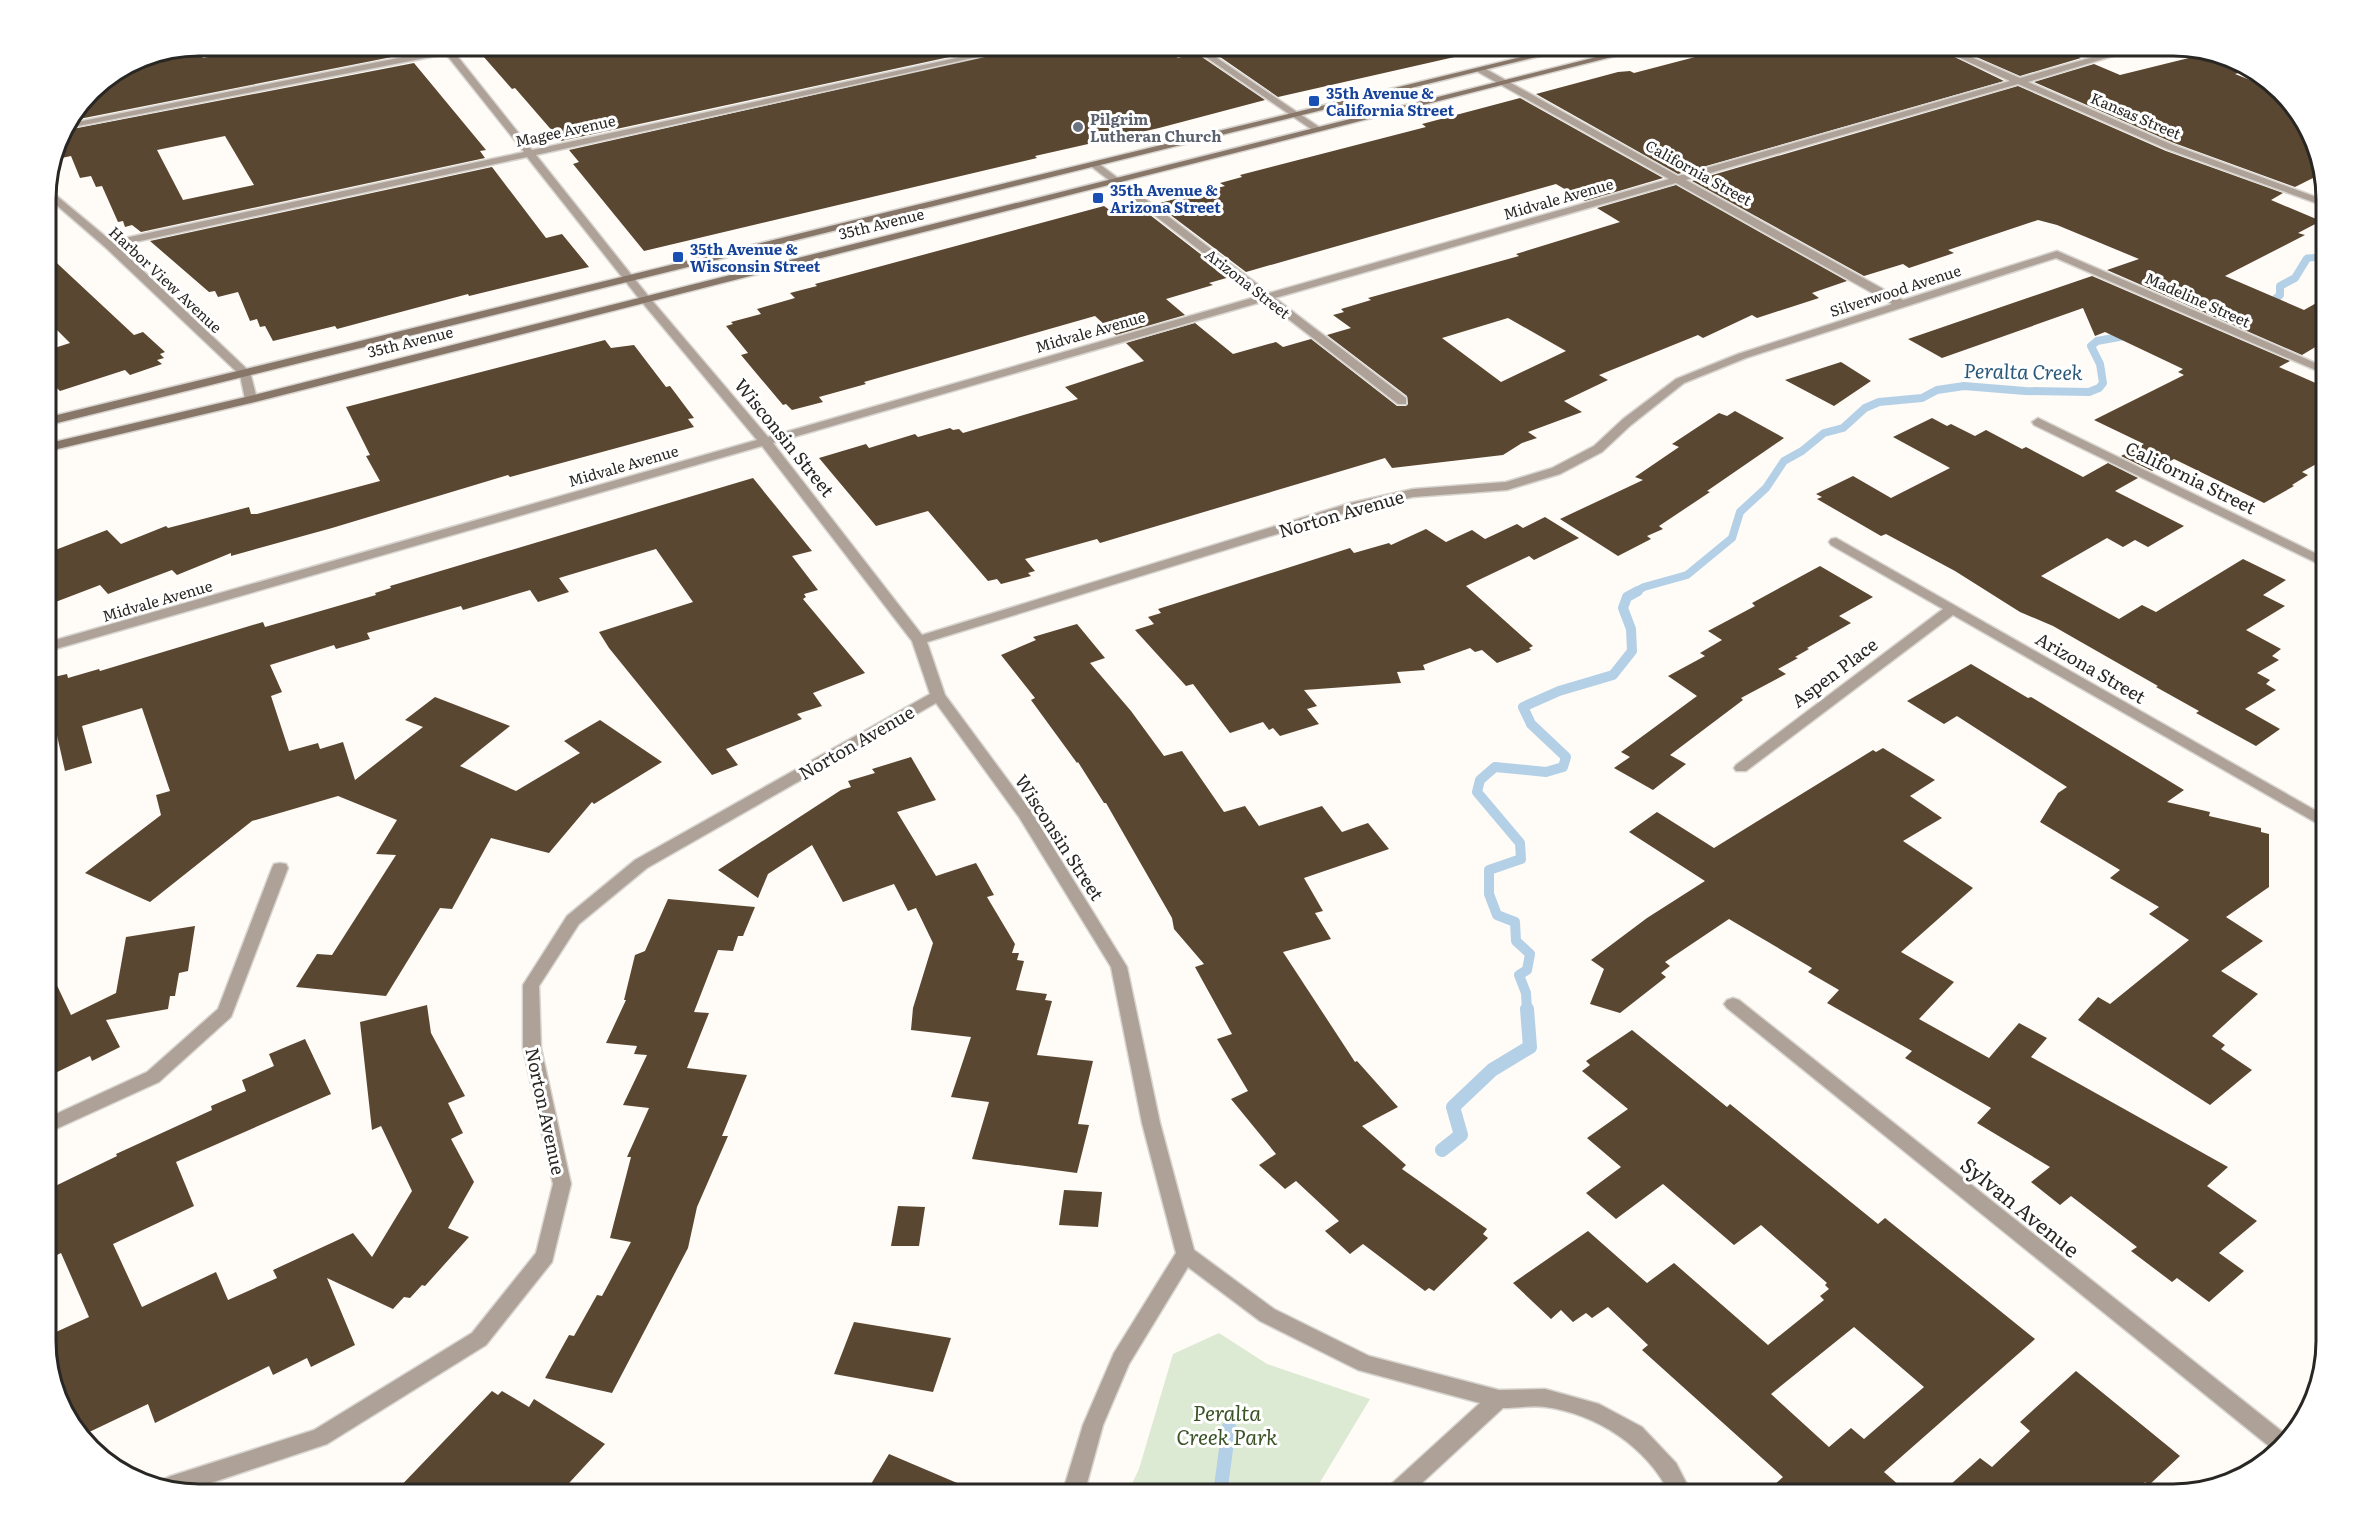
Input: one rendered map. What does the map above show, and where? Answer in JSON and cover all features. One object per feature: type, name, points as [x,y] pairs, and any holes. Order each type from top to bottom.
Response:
[{"type":"main road","name":"35th Avenue","points":[[56,419],[1541,55]]},
{"type":"main road","name":"35th Avenue","points":[[56,445],[251,399],[1615,55]]},
{"type":"street","points":[[76,125],[412,55]]},
{"type":"street","name":"Wisconsin Street","points":[[452,55],[645,299],[764,440],[919,640],[938,696],[1025,814],[1119,967],[1151,1123],[1186,1254]]},
{"type":"street","name":"Magee Avenue","points":[[109,245],[982,55]]},
{"type":"street","points":[[1207,55],[1317,129]]},
{"type":"street","name":"Kansas Street","points":[[1959,55],[2170,147],[2316,200]]},
{"type":"street","name":"Midvale Avenue","points":[[56,645],[2110,55]]},
{"type":"street","name":"California Street","points":[[1481,70],[1901,304]]},
{"type":"street","name":"Arizona Street","points":[[1095,165],[1402,401]]},
{"type":"street","name":"Harbor View Avenue","points":[[56,199],[109,245],[246,374]]},
{"type":"street","name":"Silverwood Avenue","points":[[1742,356],[2057,254]]},
{"type":"street","name":"Madeline Street","points":[[2057,254],[2316,367]]},
{"type":"street","name":"Norton Avenue","points":[[919,640],[1355,506],[1413,492],[1507,486],[1556,471],[1598,449],[1627,422],[1680,381],[1742,356]]},
{"type":"street","points":[[246,374],[251,399]]},
{"type":"street","name":"California Street","points":[[2038,422],[2316,559]]},
{"type":"street","name":"Arizona Street","points":[[1836,542],[2316,818]]},
{"type":"street","name":"Aspen Place","points":[[1741,768],[1952,609]]},
{"type":"street","name":"Norton Avenue","points":[[182,1482],[320,1437],[478,1339],[544,1256],[562,1184],[531,1048],[531,985],[573,920],[641,864],[938,696]]},
{"type":"street","points":[[56,1122],[153,1077],[225,1012],[280,868]]},
{"type":"street","name":"Sylvan Avenue","points":[[1733,1004],[2276,1440]]},
{"type":"street","points":[[1076,1484],[1093,1425],[1121,1359],[1186,1254],[1267,1315],[1365,1364],[1499,1399],[1545,1398],[1592,1410],[1635,1434],[1669,1470],[1676,1484]]},
{"type":"street","points":[[1406,1484],[1499,1399]]},
{"type":"green space","name":"Peralta Creek Park","points":[[1219,1333],[1267,1364],[1370,1399],[1319,1484],[1132,1484],[1139,1469],[1173,1354]]},
{"type":"building","points":[[202,55],[203,58],[219,55],[402,55],[80,119],[97,97],[111,85],[144,66],[170,58]]},
{"type":"building","points":[[959,55],[561,141],[515,88],[512,89],[483,56]]},
{"type":"building","points":[[990,55],[1174,55],[1178,58],[1199,55],[1265,100],[1159,128],[1035,156],[1037,158],[644,251],[573,164],[579,162],[569,150]]},
{"type":"building","points":[[1217,55],[1459,55],[1459,56],[1278,97]]},
{"type":"building","points":[[1703,55],[1951,55],[2004,81],[1678,174],[1536,94],[1618,72],[1634,73]]},
{"type":"building","points":[[1972,55],[2074,55],[2081,58],[2020,76]]},
{"type":"building","points":[[2193,57],[2220,63],[2237,70],[2241,72],[2235,74],[2261,85],[2287,111],[2306,144],[2315,177],[2295,187],[2174,143],[2034,82],[2094,64],[2120,75]]},
{"type":"building","points":[[414,63],[486,150],[480,151],[485,158],[141,232],[132,225],[125,227],[123,221],[118,222],[102,186],[96,187],[91,176],[80,178],[71,156],[61,158],[74,129]],"holes":[[[225,136],[254,185],[183,200],[157,150]]]},
{"type":"building","points":[[2018,86],[2166,151],[2283,193],[2271,200],[2316,219],[2316,224],[2298,233],[2305,235],[2225,276],[2304,310],[2316,303],[2316,347],[2302,355],[2107,270],[2139,259],[2057,225],[2038,220],[1948,250],[1954,253],[1909,268],[1903,264],[1864,276],[1692,181]]},
{"type":"building","points":[[1520,98],[1663,178],[1585,201],[1556,184],[1246,272],[1156,204],[1225,186],[1220,183],[1242,177],[1240,175],[1426,127],[1422,124]]},
{"type":"building","points":[[492,167],[546,238],[562,234],[589,267],[469,296],[468,294],[337,329],[335,326],[273,341],[265,326],[260,327],[257,319],[250,321],[238,292],[218,297],[215,291],[209,292],[150,241]]},
{"type":"building","points":[[1676,185],[1847,281],[1812,293],[1819,298],[1757,318],[1752,315],[1703,338],[1698,335],[1599,375],[1608,380],[1564,401],[1582,412],[1528,432],[1537,438],[1522,443],[1503,455],[1392,468],[1385,458],[1100,543],[1097,539],[1025,559],[1035,571],[1028,573],[1031,576],[1001,584],[997,579],[988,581],[928,511],[876,526],[819,458],[866,444],[869,448],[915,434],[918,437],[950,428],[959,429],[963,433],[1078,399],[1065,387],[1144,361],[1126,343],[1195,323],[1233,354],[1276,342],[1283,347],[1311,339],[1397,406],[1406,406],[1407,396],[1327,335],[1351,328],[1333,315],[1344,312],[1341,309],[1371,300],[1368,298],[1519,256],[1516,254],[1620,222],[1597,208]],"holes":[[[1508,318],[1566,351],[1501,382],[1442,338]]]},
{"type":"building","points":[[1104,206],[1115,214],[1141,208],[1230,277],[1209,283],[1213,285],[1166,299],[1185,315],[1116,335],[1095,316],[864,382],[866,384],[819,397],[823,402],[792,410],[786,404],[783,405],[741,355],[748,353],[726,326],[733,324],[731,322],[761,314],[757,309],[795,298],[790,293],[817,286],[815,284]]},
{"type":"building","points":[[56,262],[134,335],[143,332],[165,352],[160,354],[164,358],[157,360],[162,364],[130,375],[125,370],[60,391],[56,387],[56,347],[70,343],[56,329]]},
{"type":"building","points":[[2092,276],[2290,361],[2279,367],[2316,383],[2316,464],[2302,472],[2308,475],[2292,485],[2294,486],[2264,503],[2174,459],[2152,471],[2121,456],[2144,444],[2094,420],[2184,375],[2178,372],[2183,369],[2105,332],[2095,336],[2083,308],[1942,358],[1908,339]]},
{"type":"building","points":[[605,340],[611,348],[634,345],[666,387],[670,386],[694,418],[688,419],[694,427],[510,477],[508,475],[231,556],[231,553],[177,575],[172,570],[108,594],[100,585],[56,602],[56,550],[107,530],[121,544],[166,526],[168,528],[249,507],[251,514],[257,514],[380,481],[366,456],[370,455],[346,407]]},
{"type":"building","points":[[1841,362],[1871,381],[1834,406],[1785,380]]},
{"type":"building","points":[[1735,411],[1784,438],[1659,526],[1663,529],[1647,536],[1651,539],[1618,556],[1560,519],[1643,480],[1635,477],[1679,447],[1672,444],[1719,413],[1727,416]]},
{"type":"building","points":[[1932,418],[1947,426],[1951,424],[1975,436],[1986,430],[2022,449],[2026,447],[2083,477],[2108,463],[2138,478],[2115,491],[2184,526],[2148,547],[2135,540],[2123,547],[2107,538],[2041,576],[2119,619],[2142,605],[2156,612],[2243,559],[2286,580],[2263,595],[2285,606],[2246,630],[2281,649],[2272,656],[2279,660],[2257,673],[2270,680],[2266,684],[2276,690],[2245,709],[2280,729],[2256,746],[2196,713],[2199,711],[2053,626],[2020,612],[1955,571],[1886,534],[1881,536],[1817,499],[1822,497],[1816,494],[1853,476],[1891,498],[1950,468],[1893,437]]},
{"type":"building","points":[[753,478],[812,551],[792,556],[818,590],[804,594],[806,597],[803,599],[865,673],[813,693],[822,706],[797,714],[802,719],[726,749],[738,765],[712,775],[609,648],[599,632],[693,602],[656,549],[559,578],[569,592],[538,602],[530,590],[463,610],[461,606],[367,633],[370,639],[336,649],[334,645],[270,665],[282,692],[271,696],[289,751],[318,743],[320,749],[343,742],[355,780],[423,727],[405,720],[435,697],[510,726],[460,766],[516,791],[580,753],[564,741],[600,720],[662,762],[594,804],[592,802],[549,853],[491,838],[452,909],[440,908],[386,996],[296,987],[317,954],[332,955],[396,855],[376,854],[397,820],[338,796],[252,821],[150,902],[85,873],[161,815],[156,795],[170,791],[142,708],[82,726],[92,763],[65,771],[56,731],[56,676],[67,674],[68,678],[99,669],[100,671],[263,622],[265,627],[376,595],[375,593],[391,588],[390,586]]},
{"type":"building","points":[[1545,517],[1579,538],[1534,560],[1529,556],[1466,586],[1533,646],[1529,648],[1531,650],[1497,663],[1482,650],[1475,652],[1470,648],[1423,665],[1425,670],[1397,672],[1401,683],[1304,690],[1317,706],[1307,709],[1319,724],[1280,736],[1273,728],[1269,730],[1263,722],[1230,733],[1193,684],[1186,686],[1135,630],[1154,624],[1148,617],[1161,613],[1158,609],[1350,548],[1354,553],[1389,543],[1391,545],[1426,529],[1446,542],[1472,530],[1485,539],[1517,524],[1523,528]]},
{"type":"building","points":[[1820,566],[1873,597],[1839,616],[1851,623],[1807,648],[1809,649],[1795,657],[1798,658],[1778,669],[1786,674],[1741,698],[1743,700],[1670,755],[1686,764],[1653,790],[1614,768],[1630,757],[1621,752],[1697,696],[1668,676],[1705,656],[1700,653],[1722,640],[1708,631],[1755,606],[1752,603]]},
{"type":"building","points":[[1077,624],[1105,658],[1090,663],[1131,711],[1164,756],[1182,751],[1224,812],[1245,806],[1259,826],[1322,806],[1342,832],[1368,823],[1389,849],[1304,878],[1323,911],[1315,913],[1331,939],[1283,952],[1355,1062],[1357,1061],[1398,1107],[1362,1126],[1406,1165],[1402,1169],[1487,1229],[1483,1234],[1488,1238],[1434,1291],[1429,1288],[1425,1291],[1363,1244],[1350,1254],[1325,1231],[1339,1221],[1296,1181],[1285,1189],[1259,1165],[1276,1154],[1231,1099],[1248,1091],[1217,1039],[1232,1034],[1195,967],[1204,964],[1174,929],[1172,918],[1106,803],[1031,700],[1035,698],[1001,655],[1036,640],[1033,637]]},
{"type":"building","points":[[1971,664],[2028,698],[2031,697],[2184,790],[2167,802],[2210,812],[2209,816],[2261,828],[2261,832],[2269,834],[2269,887],[2226,917],[2263,941],[2221,971],[2258,994],[2212,1036],[2225,1045],[2221,1049],[2252,1070],[2210,1105],[2078,1020],[2098,997],[2110,1004],[2189,940],[2149,914],[2159,907],[2110,878],[2120,870],[2040,822],[2058,793],[2067,787],[1957,716],[1944,724],[1907,701]]},
{"type":"building","points":[[1883,748],[1935,780],[1910,796],[1942,818],[1903,841],[1973,888],[1901,952],[1954,982],[1919,1019],[1989,1058],[2019,1023],[2047,1038],[2031,1057],[2228,1167],[2207,1186],[2257,1221],[2219,1253],[2244,1271],[2209,1302],[2177,1278],[2172,1282],[2131,1251],[2137,1247],[2071,1196],[2060,1205],[2031,1182],[2050,1167],[1977,1123],[1991,1108],[1905,1058],[1912,1051],[1827,1003],[1839,990],[1808,972],[1812,968],[1729,919],[1665,962],[1670,966],[1661,973],[1666,977],[1620,1013],[1590,1004],[1604,969],[1591,960],[1647,918],[1705,881],[1629,832],[1657,812],[1714,848],[1873,750],[1876,752]]},
{"type":"building","points":[[911,757],[936,800],[897,812],[936,876],[976,863],[994,895],[987,897],[1015,944],[1012,953],[1019,953],[1017,960],[1024,961],[1016,990],[1047,994],[1045,1000],[1052,1001],[1037,1055],[1093,1061],[1078,1124],[1089,1125],[1077,1173],[972,1159],[989,1102],[951,1097],[971,1037],[911,1030],[913,1008],[933,943],[916,908],[908,911],[894,884],[843,902],[812,845],[768,874],[758,898],[718,870],[841,790],[851,787],[848,781],[875,773],[872,769]]},
{"type":"building","points":[[668,899],[755,907],[743,936],[738,936],[733,951],[718,950],[694,1012],[709,1013],[687,1068],[747,1075],[722,1136],[728,1136],[697,1207],[688,1248],[612,1393],[545,1378],[569,1335],[574,1336],[597,1295],[602,1296],[631,1242],[610,1238],[631,1157],[627,1157],[649,1108],[623,1105],[647,1055],[634,1054],[637,1046],[606,1043],[626,1000],[624,1000],[635,955],[645,951]]},
{"type":"building","points":[[195,926],[188,971],[179,973],[175,996],[170,996],[168,1009],[106,1020],[120,1047],[92,1061],[90,1056],[56,1073],[56,983],[71,1015],[116,993],[126,937]]},
{"type":"building","points":[[427,1005],[431,1033],[465,1096],[448,1103],[463,1133],[451,1139],[474,1182],[448,1228],[469,1237],[425,1286],[422,1285],[410,1298],[404,1297],[393,1309],[327,1278],[355,1345],[311,1367],[307,1358],[273,1375],[269,1366],[155,1423],[148,1404],[89,1432],[66,1395],[57,1359],[56,1332],[89,1317],[61,1253],[56,1256],[56,1186],[117,1156],[116,1154],[212,1110],[211,1106],[246,1091],[242,1080],[274,1066],[269,1054],[305,1039],[331,1094],[176,1162],[194,1206],[113,1244],[142,1307],[216,1272],[228,1300],[277,1278],[273,1270],[353,1233],[372,1257],[412,1191],[381,1126],[372,1130],[360,1022]]},
{"type":"building","points":[[1632,1030],[1727,1107],[1730,1104],[1878,1224],[1885,1218],[2035,1339],[1884,1472],[1898,1484],[1775,1484],[1783,1477],[1642,1350],[1648,1345],[1608,1307],[1592,1318],[1586,1313],[1573,1322],[1561,1310],[1551,1319],[1513,1283],[1588,1231],[1647,1283],[1674,1263],[1768,1345],[1824,1300],[1820,1296],[1829,1289],[1825,1285],[1827,1283],[1761,1225],[1734,1245],[1663,1184],[1616,1219],[1586,1193],[1621,1167],[1587,1138],[1628,1109],[1582,1071],[1590,1065],[1586,1061]],"holes":[[[1854,1327],[1924,1387],[1864,1439],[1851,1428],[1829,1447],[1771,1394]]]},
{"type":"building","points":[[1064,1190],[1102,1192],[1098,1227],[1059,1225]]},
{"type":"building","points":[[898,1206],[925,1207],[919,1246],[891,1246]]},
{"type":"building","points":[[854,1322],[951,1338],[933,1392],[834,1374]]},
{"type":"building","points":[[2076,1371],[2180,1456],[2150,1484],[2145,1482],[2143,1484],[1951,1484],[1980,1458],[1992,1467],[2030,1431],[2020,1422]]},
{"type":"building","points":[[492,1391],[498,1395],[502,1391],[529,1407],[534,1399],[605,1444],[568,1484],[403,1484]]},
{"type":"building","points":[[889,1454],[960,1484],[871,1484]]},
{"type":"waterway","name":"Peralta Creek","points":[[2306,260],[2316,258]]},
{"type":"waterway","name":"Peralta Creek","points":[[2271,310],[2274,300],[2280,295],[2280,286],[2295,278],[2306,260]]},
{"type":"waterway","name":"Peralta Creek","points":[[1635,592],[1644,587],[1687,575],[1732,538],[1740,512],[1766,488],[1784,461],[1802,451],[1824,433],[1843,428],[1865,408],[1879,402],[1922,398],[1937,390],[1964,386],[2025,391],[2089,392],[2099,388],[2103,383],[2100,364],[2091,346],[2097,341],[2130,335]]},
{"type":"waterway","name":"Peralta Creek","points":[[1527,1011],[1526,993],[1519,975],[1527,970],[1530,954],[1516,941],[1515,922],[1497,915],[1489,894],[1489,870],[1521,859],[1520,843],[1477,792],[1480,780],[1495,767],[1546,772],[1563,767],[1566,757],[1531,724],[1523,707],[1559,691],[1613,675],[1632,651],[1631,629],[1623,608],[1627,597],[1638,591]]},
{"type":"waterway","name":"Peralta Creek","points":[[1442,1150],[1461,1135],[1453,1107],[1492,1070],[1530,1047],[1527,1009]]},
{"type":"waterway","name":"Peralta Creek","points":[[1221,1484],[1229,1427]]},
{"type":"place","name":"35th Avenue & California Street","points":[[1314,101]]},
{"type":"place","name":"Pilgrim Lutheran Church","points":[[1078,127]]},
{"type":"place","name":"35th Avenue & Arizona Street","points":[[1098,198]]},
{"type":"place","name":"35th Avenue & Wisconsin Street","points":[[678,257]]}]
